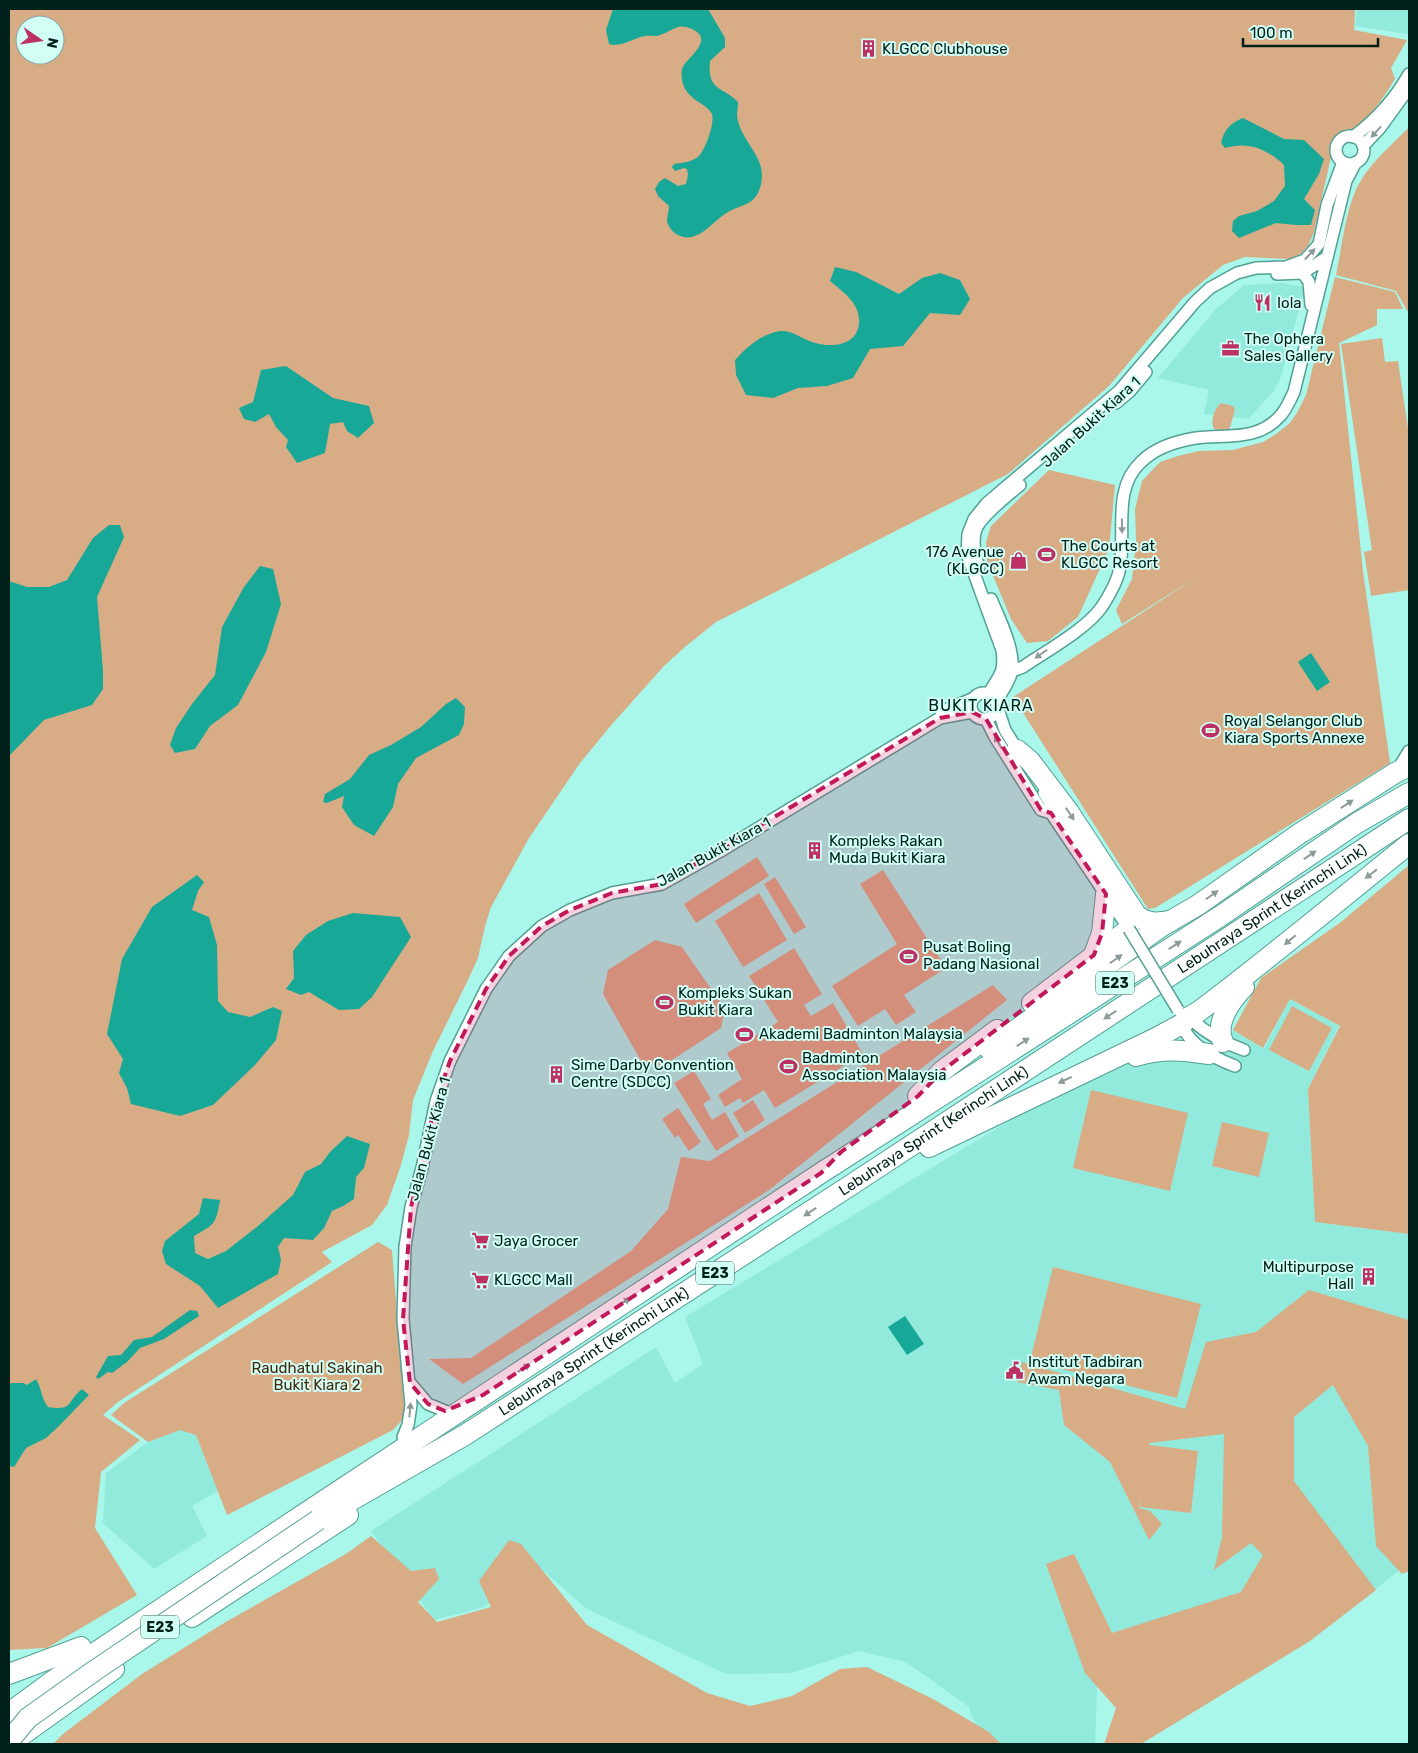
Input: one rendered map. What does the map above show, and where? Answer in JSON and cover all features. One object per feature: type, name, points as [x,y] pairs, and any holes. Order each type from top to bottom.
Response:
[{"type":"highway","points":[[1017,750],[1030,761],[1068,811],[1136,916],[1145,922],[1157,924],[1171,921]]},
{"type":"highway","points":[[820,1173],[841,1152],[918,1096],[956,1072],[1299,834],[1402,770]]},
{"type":"highway","name":"Lebuhraya Sprint (Kerinchi Link)","points":[[13,1742],[28,1718],[484,1395],[820,1173],[1219,917],[1357,824],[1409,793]]},
{"type":"highway","name":"Lebuhraya Sprint (Kerinchi Link)","points":[[9,1713],[54,1680],[315,1514],[465,1435],[851,1185],[1409,819]]},
{"type":"highway","points":[[851,1185],[1154,1039],[1182,1016],[1198,1012],[1254,970],[1325,910],[1409,844]]},
{"type":"highway","points":[[1094,955],[1102,933],[1106,894]]},
{"type":"highway","points":[[918,1096],[942,1071],[1129,929]]},
{"type":"highway","points":[[1109,1060],[1125,1059],[1164,1050],[1185,1051],[1216,1048],[1228,1007],[1250,980],[1254,970]]},
{"type":"highway","points":[[9,1697],[41,1673],[205,1568],[429,1420],[484,1395]]},
{"type":"highway","points":[[13,1742],[114,1668],[278,1559],[444,1456],[465,1435]]},
{"type":"highway","points":[[9,1674],[81,1647]]},
{"type":"street","points":[[1353,137],[1366,128],[1385,109],[1409,74]]},
{"type":"street","points":[[1363,146],[1380,128],[1409,88]]},
{"type":"street","points":[[1244,1050],[1216,1048],[1195,1043],[1182,1016],[1129,929],[1051,813],[1050,803],[1005,730],[994,700],[978,694],[972,699],[970,708],[978,718],[986,719],[994,714],[994,700],[1012,672],[1023,667],[1086,624],[1103,604],[1120,570],[1123,498],[1134,468],[1143,460],[1169,445],[1197,438],[1248,435],[1260,430],[1280,416],[1294,392],[1346,181],[1356,162],[1362,157],[1363,146],[1359,139],[1353,137],[1343,138],[1338,144],[1338,156],[1343,162],[1356,162]]},
{"type":"street","name":"Jalan Bukit Kiara 1","points":[[994,700],[1004,663],[1002,650],[967,554],[968,534],[974,519],[987,503],[1119,391],[1195,302],[1210,288],[1236,273],[1256,268],[1286,267],[1304,260],[1319,244],[1328,205],[1343,162]]},
{"type":"street","points":[[1312,319],[1311,289],[1309,282],[1302,273],[1327,257]]},
{"type":"street","name":"Jalan Bukit Kiara 1","points":[[1012,672],[1011,650],[975,555],[976,529],[990,511],[1130,391],[1203,303],[1236,279],[1264,274],[1302,273]]},
{"type":"street","name":"Jalan Bukit Kiara 1","points":[[940,718],[943,711],[949,707],[972,699]]},
{"type":"street","name":"Jalan Bukit Kiara 1","points":[[403,1437],[410,1417],[411,1405],[403,1319],[405,1247],[411,1207],[422,1168],[436,1100],[450,1061],[486,989],[509,956],[542,926],[570,910],[612,894],[662,884],[719,852],[940,718],[972,712]]},
{"type":"street","points":[[986,719],[995,737],[1041,810],[1051,813]]},
{"type":"street","points":[[1402,770],[1409,751]]},
{"type":"street","points":[[1182,1016],[1207,1034],[1216,1048],[1235,1066]]},
{"type":"street","points":[[410,1383],[428,1404],[446,1411]]},
{"type":"highlighted area","points":[[972,712],[986,719],[1041,810],[1051,813],[1106,894],[1102,933],[1094,955],[942,1071],[918,1096],[841,1152],[821,1173],[483,1395],[445,1411],[428,1404],[410,1383],[403,1319],[411,1207],[436,1101],[450,1061],[486,989],[509,956],[542,926],[570,910],[612,893],[662,884],[940,718]]},
{"type":"shaded area","points":[[613,9],[708,9],[725,38],[725,47],[710,61],[711,78],[717,87],[738,102],[738,121],[761,167],[761,184],[756,197],[752,201],[731,210],[697,235],[683,237],[672,230],[667,221],[669,206],[658,196],[655,189],[659,182],[665,178],[678,186],[686,184],[687,169],[675,171],[672,167],[674,164],[684,163],[699,156],[709,136],[713,118],[712,114],[692,97],[684,87],[682,80],[682,69],[698,49],[701,38],[699,33],[682,26],[658,36],[645,36],[618,45],[609,44],[606,30]]},
{"type":"shaded area","points":[[1357,9],[1409,9],[1409,32],[1407,34],[1355,26]]},
{"type":"shaded area","points":[[1243,118],[1284,139],[1304,140],[1324,159],[1319,174],[1304,199],[1315,210],[1311,225],[1276,223],[1239,238],[1232,231],[1233,221],[1239,216],[1257,211],[1274,201],[1285,186],[1284,165],[1278,159],[1257,148],[1242,145],[1225,148],[1221,143],[1228,128],[1234,122]]},
{"type":"shaded area","points":[[835,267],[856,272],[899,294],[922,278],[940,273],[960,280],[970,299],[960,315],[930,313],[903,346],[870,349],[853,378],[827,386],[798,388],[773,398],[746,395],[736,375],[735,360],[761,338],[784,331],[819,344],[834,345],[848,341],[857,332],[859,317],[854,305],[830,281]]},
{"type":"shaded area","points":[[1282,283],[1305,287],[1281,377],[1274,391],[1248,419],[1204,414],[1209,390],[1158,378],[1215,310],[1244,285]]},
{"type":"shaded area","points":[[286,366],[333,398],[369,406],[374,423],[358,438],[347,431],[343,422],[330,424],[325,453],[297,463],[286,447],[288,440],[276,427],[269,414],[255,422],[244,419],[239,408],[253,402],[261,370]]},
{"type":"shaded area","points":[[109,525],[120,525],[124,537],[97,597],[103,689],[92,705],[44,720],[9,756],[9,581],[27,587],[49,587],[67,580],[93,538]]},
{"type":"shaded area","points":[[260,566],[273,569],[281,604],[266,652],[238,705],[210,726],[195,749],[175,753],[170,745],[176,728],[215,675],[222,627],[244,587]]},
{"type":"shaded area","points":[[1311,653],[1330,682],[1317,691],[1298,662]]},
{"type":"shaded area","points":[[456,698],[465,707],[464,724],[459,735],[416,758],[398,784],[393,807],[374,836],[354,825],[342,807],[344,796],[327,803],[323,802],[325,794],[350,779],[369,755],[391,745],[421,727],[446,704]]},
{"type":"shaded area","points":[[197,875],[204,882],[198,891],[192,910],[209,917],[217,945],[218,1001],[228,1012],[250,1017],[273,1007],[282,1011],[276,1040],[255,1065],[213,1105],[180,1116],[131,1104],[127,1088],[119,1073],[123,1059],[107,1034],[122,959],[152,907]]},
{"type":"shaded area","points":[[353,913],[400,917],[411,937],[372,997],[359,1009],[339,1010],[309,992],[301,995],[286,989],[294,978],[293,951],[306,935],[328,921]]},
{"type":"shaded area","name":"Institut Tadbiran Awam Negara","points":[[1290,999],[1339,1026],[1308,1089],[1315,1222],[1409,1234],[1409,1322],[1378,1427],[1406,1565],[1344,1614],[1099,1643],[1095,1744],[984,1744],[968,1706],[906,1662],[859,1651],[791,1673],[726,1674],[587,1609],[537,1565],[484,1607],[434,1620],[371,1531],[656,1347],[675,1383],[703,1364],[685,1317],[1070,1084],[1126,1064],[1185,1057],[1216,1063],[1233,1030],[1264,1049]]},
{"type":"shaded area","points":[[347,1136],[370,1144],[364,1168],[356,1177],[354,1199],[332,1211],[324,1228],[313,1240],[284,1238],[278,1247],[281,1260],[278,1274],[218,1308],[200,1286],[166,1264],[162,1251],[165,1241],[199,1214],[203,1198],[220,1200],[216,1219],[210,1226],[194,1236],[195,1253],[208,1259],[226,1251],[258,1226],[293,1195],[305,1172],[321,1164],[330,1152]]},
{"type":"shaded area","points":[[190,1310],[197,1311],[199,1316],[164,1339],[140,1348],[127,1362],[112,1373],[108,1372],[98,1379],[96,1377],[108,1356],[121,1355],[134,1340],[152,1337]]},
{"type":"shaded area","points":[[905,1316],[924,1344],[907,1355],[888,1327]]},
{"type":"shaded area","points":[[36,1379],[48,1407],[62,1408],[66,1406],[82,1389],[89,1395],[46,1438],[26,1448],[14,1467],[9,1466],[9,1383],[23,1383],[27,1385]]},
{"type":"shaded area","points":[[180,1429],[196,1435],[218,1491],[192,1506],[207,1536],[154,1569],[103,1523],[106,1473],[148,1442]]},
{"type":"green space","points":[[9,9],[1355,9],[1354,30],[1407,40],[1391,68],[1395,79],[1381,100],[1365,120],[1334,144],[1314,232],[1308,246],[1302,253],[1288,259],[1245,257],[1223,265],[1183,298],[1109,386],[1008,474],[716,622],[664,666],[613,723],[580,763],[529,838],[491,907],[478,958],[433,1051],[413,1100],[409,1135],[387,1205],[372,1225],[322,1252],[332,1262],[118,1402],[103,1415],[140,1440],[101,1472],[95,1528],[137,1595],[47,1648],[9,1650]]},
{"type":"green space","points":[[1409,127],[1408,312],[1396,291],[1336,275],[1348,214],[1355,191],[1370,167]]},
{"type":"green space","name":"Royal Selangor Club Kiara Sports Annexe","points":[[1335,277],[1395,292],[1403,309],[1377,309],[1377,325],[1339,343],[1363,571],[1390,763],[1155,908],[1148,909],[1013,697],[1197,577],[1122,624],[1116,610],[1132,579],[1136,540],[1135,509],[1142,481],[1160,462],[1199,451],[1233,450],[1263,442],[1290,423],[1306,395]]},
{"type":"green space","points":[[1382,338],[1385,362],[1398,361],[1409,435],[1409,590],[1371,596],[1364,552],[1372,550],[1341,344]]},
{"type":"green space","points":[[1221,403],[1233,406],[1235,410],[1229,431],[1214,429],[1213,426],[1213,415]]},
{"type":"green space","name":"The Courts at KLGCC Resort","points":[[1049,470],[1115,485],[1109,549],[1078,617],[1048,641],[1027,643],[1011,619],[987,561],[986,542],[991,526]]},
{"type":"green space","points":[[757,857],[769,876],[696,923],[684,904]]},
{"type":"green space","points":[[1409,865],[1409,1234],[1315,1222],[1308,1089],[1340,1026],[1290,999],[1263,1048],[1233,1030],[1261,978],[1341,922]]},
{"type":"green space","name":"Pusat Boling Padang Nasional","points":[[883,870],[946,968],[904,995],[916,1012],[896,1025],[885,1009],[858,1026],[832,986],[897,944],[860,884]]},
{"type":"green space","points":[[775,877],[806,927],[794,934],[764,884]]},
{"type":"green space","points":[[759,893],[787,940],[743,967],[715,921]]},
{"type":"green space","name":"Kompleks Sukan Bukit Kiara","points":[[655,940],[682,947],[725,1009],[721,1028],[663,1066],[642,1063],[603,994],[608,970]]},
{"type":"green space","name":"Badminton Association Malaysia","points":[[794,948],[822,994],[804,1005],[811,1016],[833,1003],[863,1054],[775,1108],[764,1090],[743,1103],[740,1098],[725,1107],[718,1095],[742,1079],[727,1053],[778,1022],[749,976]]},
{"type":"green space","points":[[993,985],[1007,1000],[769,1190],[463,1384],[429,1359],[471,1358],[631,1251],[668,1209],[681,1157],[710,1161]]},
{"type":"green space","points":[[1292,1006],[1332,1028],[1309,1071],[1269,1050]]},
{"type":"green space","points":[[694,1071],[711,1099],[703,1104],[712,1120],[725,1112],[739,1136],[716,1151],[674,1083]]},
{"type":"green space","points":[[1091,1090],[1188,1113],[1170,1191],[1073,1168]]},
{"type":"green space","points":[[753,1100],[765,1120],[745,1133],[733,1113]]},
{"type":"green space","points":[[678,1108],[701,1142],[689,1151],[678,1135],[675,1138],[662,1119]]},
{"type":"green space","points":[[1222,1122],[1269,1133],[1259,1177],[1212,1166]]},
{"type":"green space","name":"Raudhatul Sakinah Bukit Kiara 2","points":[[378,1242],[392,1250],[405,1417],[393,1430],[227,1515],[196,1435],[180,1430],[148,1442],[111,1415],[124,1403]]},
{"type":"green space","points":[[1053,1267],[1201,1304],[1177,1398],[1030,1361]]},
{"type":"green space","points":[[1309,1290],[1409,1320],[1409,1571],[1402,1574],[1376,1546],[1368,1446],[1333,1385],[1294,1417],[1294,1481],[1376,1590],[1310,1641],[1141,1744],[1104,1744],[1116,1708],[1085,1673],[1046,1564],[1074,1554],[1112,1633],[1241,1592],[1263,1555],[1251,1543],[1214,1570],[1222,1537],[1224,1434],[1149,1443],[1150,1445],[1198,1451],[1191,1513],[1140,1507],[1141,1497],[1139,1508],[1150,1511],[1162,1524],[1149,1540],[1110,1462],[1064,1425],[1059,1390],[1017,1382],[1022,1362],[1185,1409],[1206,1342],[1256,1332]]},
{"type":"green space","points":[[371,1536],[411,1571],[435,1568],[439,1579],[418,1602],[437,1622],[491,1607],[479,1581],[509,1540],[521,1544],[587,1625],[707,1693],[750,1706],[792,1696],[840,1669],[867,1667],[933,1699],[989,1732],[1001,1744],[53,1744],[63,1734],[142,1674],[224,1623],[346,1554]]},
{"type":"place","name":"KLGCC Clubhouse","points":[[868,49]]},
{"type":"place","name":"Iola","points":[[1263,303]]},
{"type":"place","name":"The Ophera Sales Gallery","points":[[1230,348]]},
{"type":"place","name":"The Courts at KLGCC Resort","points":[[1047,555]]},
{"type":"place","name":"176 Avenue (KLGCC)","points":[[1018,561]]},
{"type":"place","name":"Royal Selangor Club Kiara Sports Annexe","points":[[1210,730]]},
{"type":"place","name":"Kompleks Rakan Muda Bukit Kiara","points":[[815,850]]},
{"type":"place","name":"Pusat Boling Padang Nasional","points":[[909,956]]},
{"type":"place","name":"Kompleks Sukan Bukit Kiara","points":[[664,1002]]},
{"type":"place","name":"Akademi Badminton Malaysia","points":[[745,1034]]},
{"type":"place","name":"Badminton Association Malaysia","points":[[788,1067]]},
{"type":"place","name":"Sime Darby Convention Centre (SDCC)","points":[[557,1074]]},
{"type":"place","name":"Jaya Grocer","points":[[480,1241]]},
{"type":"place","name":"Multipurpose Hall","points":[[1368,1276]]},
{"type":"place","name":"KLGCC Mall","points":[[480,1280]]},
{"type":"place","name":"Institut Tadbiran Awam Negara","points":[[1014,1371]]},
{"type":"district","name":"BUKIT KIARA","points":[[981,705]]}]
